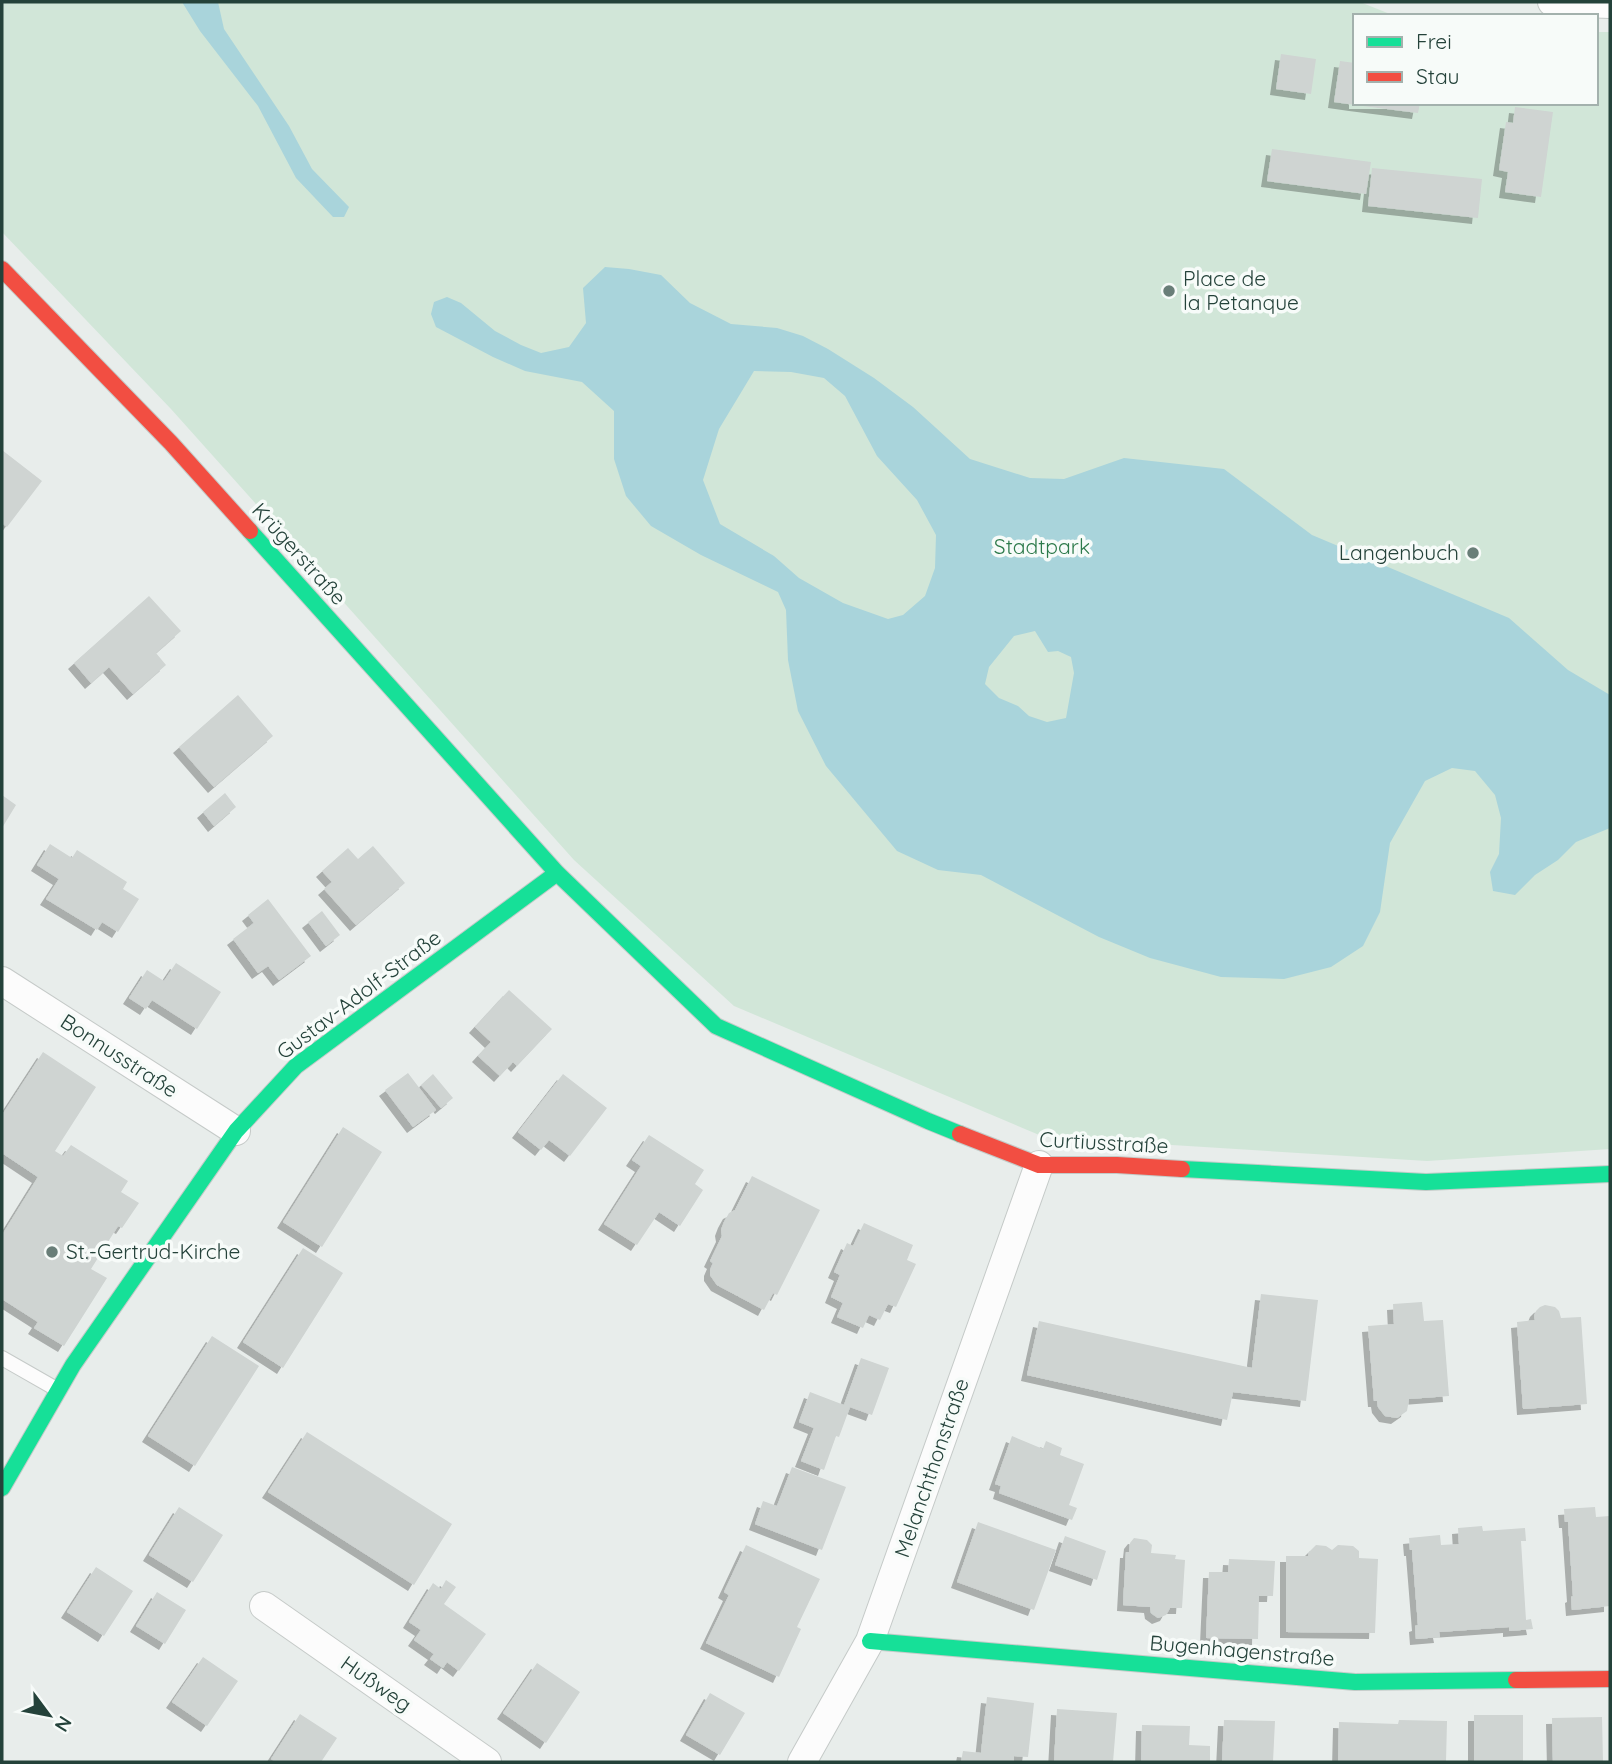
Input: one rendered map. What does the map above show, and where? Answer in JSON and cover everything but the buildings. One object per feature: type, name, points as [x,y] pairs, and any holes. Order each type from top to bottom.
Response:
[{"type":"street","points":[[1552,2],[1610,4]]},
{"type":"street","name":"Krügerstraße","points":[[2,269],[171,443],[557,873]]},
{"type":"street","name":"Gustav-Adolf-Straße","points":[[2,1488],[73,1365],[236,1131],[296,1066],[557,873]]},
{"type":"street","name":"Curtiusstraße","points":[[557,873],[716,1026],[928,1121],[1039,1164],[1116,1165],[1426,1182],[1610,1174]]},
{"type":"street","name":"Bonnusstraße","points":[[2,981],[236,1131]]},
{"type":"street","name":"Melanchthonstraße","points":[[802,1762],[870,1642],[1039,1164]]},
{"type":"street","name":"Hußweg","points":[[264,1606],[487,1762]]},
{"type":"street","name":"Bugenhagenstraße","points":[[870,1642],[1354,1682],[1610,1679]]},
{"type":"lane","points":[[2,1358],[59,1390]]},
{"type":"green space","name":"Stadtpark","points":[[2,2],[1360,2],[1390,14],[1353,14],[1353,105],[1598,105],[1598,32],[1610,32],[1610,1149],[1427,1161],[1044,1137],[734,1006],[574,860],[171,409],[2,232]]},
{"type":"water","points":[[182,2],[218,2],[224,29],[289,126],[312,169],[349,207],[344,217],[333,217],[296,178],[258,106],[200,31]]},
{"type":"water","points":[[605,267],[661,275],[690,303],[731,324],[777,328],[803,336],[828,349],[913,407],[970,459],[1030,478],[1064,479],[1124,458],[1224,469],[1312,535],[1509,618],[1568,670],[1610,695],[1610,828],[1576,842],[1515,895],[1493,891],[1490,872],[1499,854],[1501,818],[1495,795],[1475,771],[1452,768],[1425,781],[1390,843],[1380,912],[1363,946],[1331,967],[1284,979],[1221,977],[1150,958],[1099,937],[981,875],[938,870],[897,851],[826,766],[798,711],[788,660],[786,610],[778,592],[701,555],[651,526],[626,496],[614,459],[614,411],[582,382],[525,371],[493,357],[436,327],[431,314],[434,302],[447,297],[461,303],[495,331],[541,353],[569,347],[586,323],[583,288]],"holes":[[[754,371],[791,372],[824,378],[845,396],[877,456],[917,500],[936,535],[935,568],[925,596],[903,615],[888,619],[843,603],[799,578],[774,556],[720,524],[703,480],[719,429]],[[1035,631],[1048,652],[1058,651],[1071,657],[1074,673],[1066,718],[1047,722],[1029,716],[1018,706],[999,698],[985,684],[989,667],[1014,636]]]},
{"type":"traffic: fast","points":[[250,531],[557,873],[716,1026],[960,1134]]},
{"type":"traffic: fast","points":[[2,1488],[73,1365],[236,1131],[296,1066],[557,873]]},
{"type":"traffic: fast","points":[[1182,1169],[1426,1182],[1610,1174]]},
{"type":"traffic: fast","points":[[870,1641],[1355,1682],[1516,1680]]},
{"type":"traffic: jam","points":[[2,269],[171,443],[250,531]]},
{"type":"traffic: jam","points":[[960,1134],[1039,1165],[1117,1165],[1182,1169]]},
{"type":"traffic: jam","points":[[1516,1680],[1610,1679]]},
{"type":"place","name":"Place de la Petanque","points":[[1169,291]]},
{"type":"place","name":"Langenbuch","points":[[1473,553]]},
{"type":"place","name":"St.-Gertrud-Kirche","points":[[52,1252]]}]
